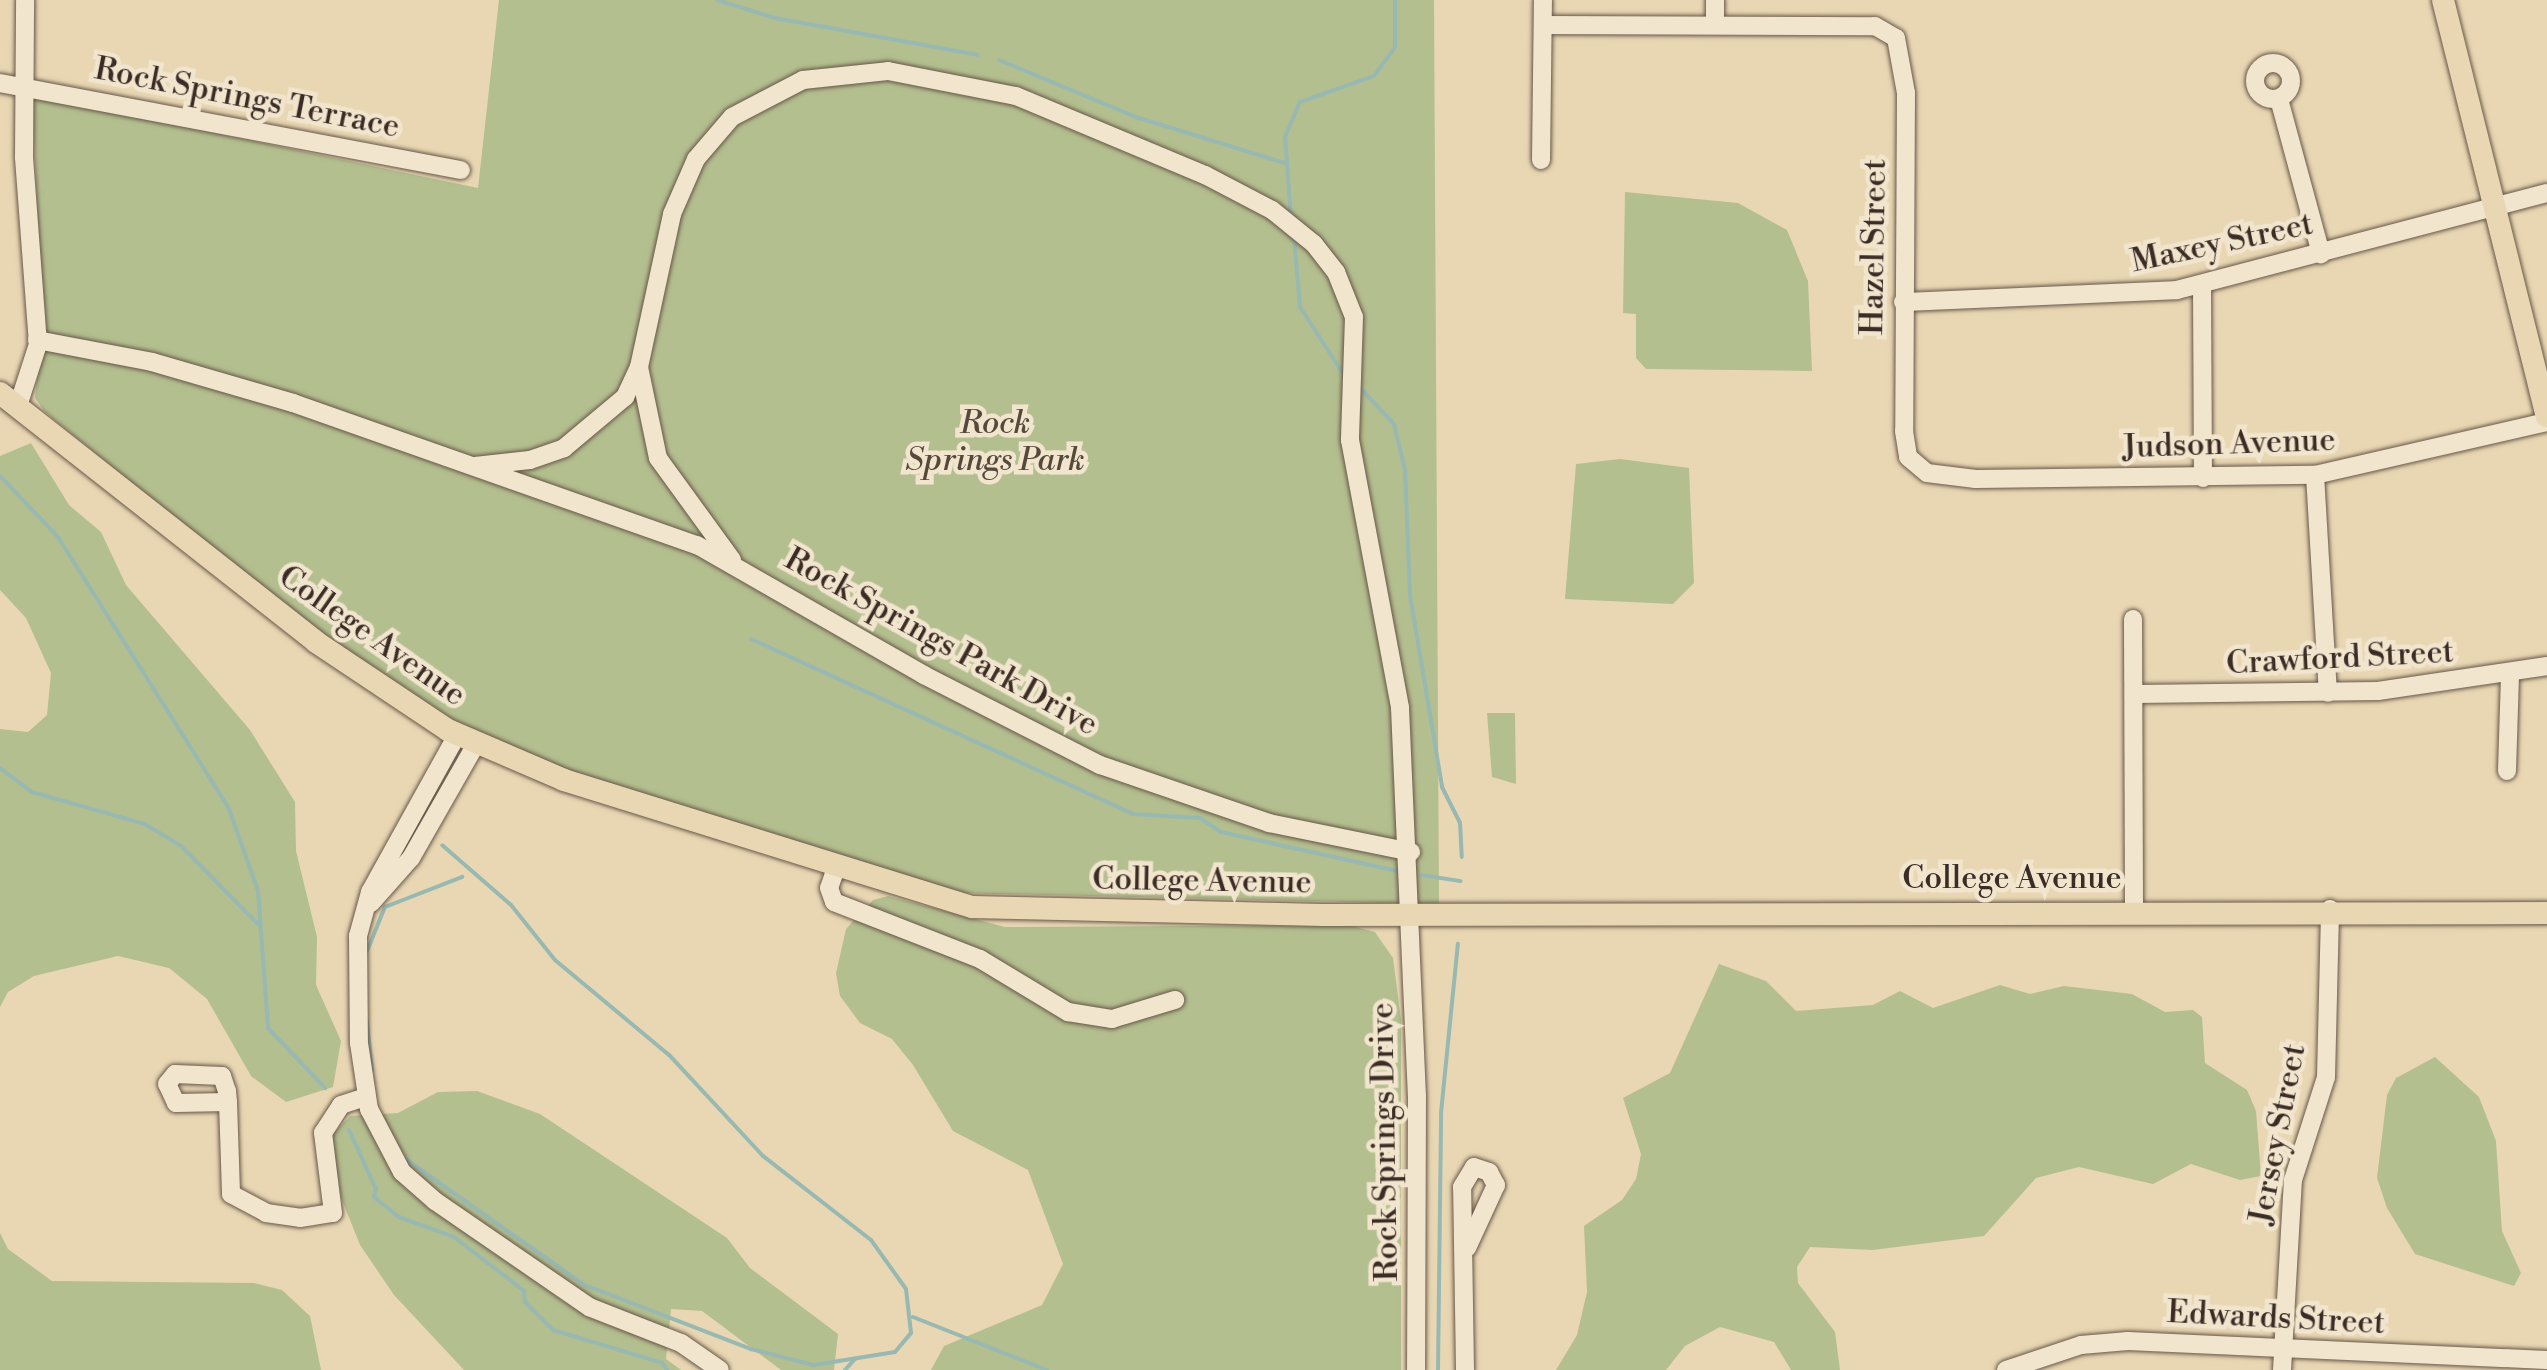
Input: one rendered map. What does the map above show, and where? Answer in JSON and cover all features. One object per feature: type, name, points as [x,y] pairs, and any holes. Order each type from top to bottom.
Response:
[{"type":"main road","points":[[2443,0],[2547,419]]},
{"type":"main road","name":"College Avenue","points":[[9,399],[316,642],[467,740],[564,780],[984,909],[1411,914],[2330,909],[2547,912]]},
{"type":"street","points":[[9,399],[38,340],[22,85],[26,0]]},
{"type":"street","points":[[1541,160],[1543,0]]},
{"type":"street","points":[[1542,25],[1715,24],[1715,0]]},
{"type":"street","name":"Hazel Street","points":[[1715,24],[1875,26],[1892,34],[1905,60],[1904,431],[1912,462]]},
{"type":"street","name":"Rock Springs Park Drive","points":[[475,466],[530,460],[564,448],[612,412],[639,367],[672,214],[696,159],[732,117],[803,80],[875,70],[982,86],[1128,138],[1272,210],[1326,258],[1354,317],[1350,440],[1397,674],[1411,852],[1411,914]]},
{"type":"street","name":"Rock Springs Terrace","points":[[0,83],[460,170]]},
{"type":"street","points":[[2279,98],[2321,254]]},
{"type":"street","name":"Maxey Street","points":[[1903,302],[2114,296],[2202,285],[2547,193]]},
{"type":"street","points":[[2202,285],[2203,478]]},
{"type":"street","name":"Rock Springs Park Drive","points":[[38,340],[206,376],[475,466],[732,560],[924,676],[1100,765],[1270,822],[1411,852]]},
{"type":"street","name":"Rock Springs Park Drive","points":[[639,367],[658,458],[732,560]]},
{"type":"street","name":"Judson Avenue","points":[[1912,462],[1930,474],[1976,479],[2315,475],[2547,419]]},
{"type":"street","points":[[2315,475],[2328,692]]},
{"type":"street","points":[[2132,619],[2136,694],[2134,910]]},
{"type":"street","name":"Crawford Street","points":[[2136,694],[2328,692],[2547,666]]},
{"type":"street","points":[[2507,771],[2510,673]]},
{"type":"street","points":[[467,740],[378,876],[368,906],[355,965],[365,1097],[393,1158],[435,1201],[590,1307],[681,1344],[720,1370]]},
{"type":"street","points":[[837,865],[829,888],[834,902],[980,958],[1068,1012],[1112,1019],[1174,1000]]},
{"type":"street","name":"Jersey Street","points":[[2282,1370],[2293,1180],[2326,1077],[2330,909]]},
{"type":"street","name":"Rock Springs Drive","points":[[1411,914],[1416,1370]]},
{"type":"street","points":[[228,1102],[231,1194],[278,1216],[332,1213],[323,1133],[341,1105],[365,1097]]},
{"type":"street","points":[[1465,1370],[1467,1248]]},
{"type":"street","name":"Edwards Street","points":[[2006,1370],[2094,1343],[2283,1347],[2547,1360]]},
{"type":"green space","name":"Rock Springs Park","points":[[499,0],[1434,0],[1439,904],[957,893],[537,760],[466,729],[390,682],[255,584],[44,411],[35,398],[43,325],[32,95],[478,188]]},
{"type":"green space","points":[[1625,192],[1738,203],[1787,230],[1808,281],[1812,371],[1646,369],[1636,358],[1636,314],[1623,313]]},
{"type":"green space","points":[[31,443],[69,505],[101,532],[126,585],[250,730],[295,802],[296,851],[317,937],[316,985],[341,1041],[333,1087],[286,1102],[251,1076],[207,999],[169,968],[118,956],[34,976],[8,992],[0,1007],[0,729],[28,732],[47,715],[51,673],[26,618],[0,590],[0,456]]},
{"type":"green space","points":[[1620,459],[1689,468],[1694,583],[1673,604],[1565,599],[1576,464]]},
{"type":"green space","points":[[1487,713],[1515,713],[1516,784],[1492,777]]},
{"type":"green space","points":[[888,896],[1005,927],[1348,925],[1375,932],[1393,958],[1401,1020],[1401,1370],[931,1370],[944,1346],[1042,1305],[1063,1264],[1028,1170],[953,1131],[913,1065],[892,1039],[860,1023],[840,996],[836,973],[846,929],[873,900]]},
{"type":"green space","points":[[1719,964],[1766,981],[1796,1011],[1873,1005],[1900,991],[1933,1008],[2000,985],[2030,994],[2064,986],[2132,994],[2165,1012],[2193,1010],[2202,1017],[2205,1063],[2247,1090],[2256,1111],[2261,1176],[2240,1180],[2191,1164],[2153,1184],[2079,1167],[2036,1178],[1984,1236],[1873,1250],[1810,1247],[1797,1267],[1798,1283],[1835,1332],[1840,1370],[1791,1370],[1774,1342],[1720,1327],[1685,1346],[1666,1370],[1556,1370],[1577,1335],[1587,1292],[1584,1226],[1622,1200],[1636,1179],[1641,1154],[1623,1098],[1670,1073]]},
{"type":"green space","points":[[2435,1057],[2479,1097],[2496,1141],[2502,1231],[2521,1273],[2514,1286],[2415,1254],[2387,1208],[2377,1178],[2387,1095],[2396,1078]]},
{"type":"green space","points":[[477,1091],[540,1114],[727,1238],[750,1268],[838,1334],[834,1370],[781,1370],[702,1311],[671,1309],[666,1359],[681,1370],[464,1370],[394,1295],[360,1245],[330,1170],[331,1136],[350,1116],[398,1113],[438,1092]]},
{"type":"green space","points":[[0,1233],[8,1249],[52,1281],[254,1283],[282,1290],[310,1316],[321,1370],[0,1370]]},
{"type":"waterway","points":[[717,0],[775,18],[978,55]]},
{"type":"waterway","points":[[1291,218],[1285,137],[1300,102],[1374,76],[1395,47],[1395,0]]},
{"type":"waterway","points":[[999,60],[1136,117],[1285,163]]},
{"type":"waterway","points":[[1294,237],[1300,307],[1344,375]]},
{"type":"waterway","points":[[1358,386],[1394,424],[1405,470],[1410,595],[1442,787],[1460,823],[1462,857]]},
{"type":"waterway","points":[[0,476],[58,537],[229,809],[258,891],[268,1028],[325,1088]]},
{"type":"waterway","points":[[751,639],[1133,814],[1200,818],[1221,832],[1401,872]]},
{"type":"waterway","points":[[0,768],[32,792],[145,824],[181,846],[258,924]]},
{"type":"waterway","points":[[404,1158],[585,1285],[751,1349],[814,1365],[895,1352],[911,1333],[906,1289],[871,1240],[763,1156],[669,1055],[555,960],[511,905],[442,845]]},
{"type":"waterway","points":[[1422,875],[1461,881]]},
{"type":"waterway","points":[[367,951],[385,907],[462,877]]},
{"type":"waterway","points":[[1438,1370],[1441,1113],[1458,944]]},
{"type":"waterway","points":[[367,1021],[372,1071]]},
{"type":"waterway","points":[[349,1130],[376,1189],[374,1197],[399,1217],[454,1237],[524,1291],[525,1302],[553,1330],[662,1363],[667,1370]]},
{"type":"waterway","points":[[913,1317],[1047,1370]]},
{"type":"waterway","points":[[845,1370],[855,1359]]}]
